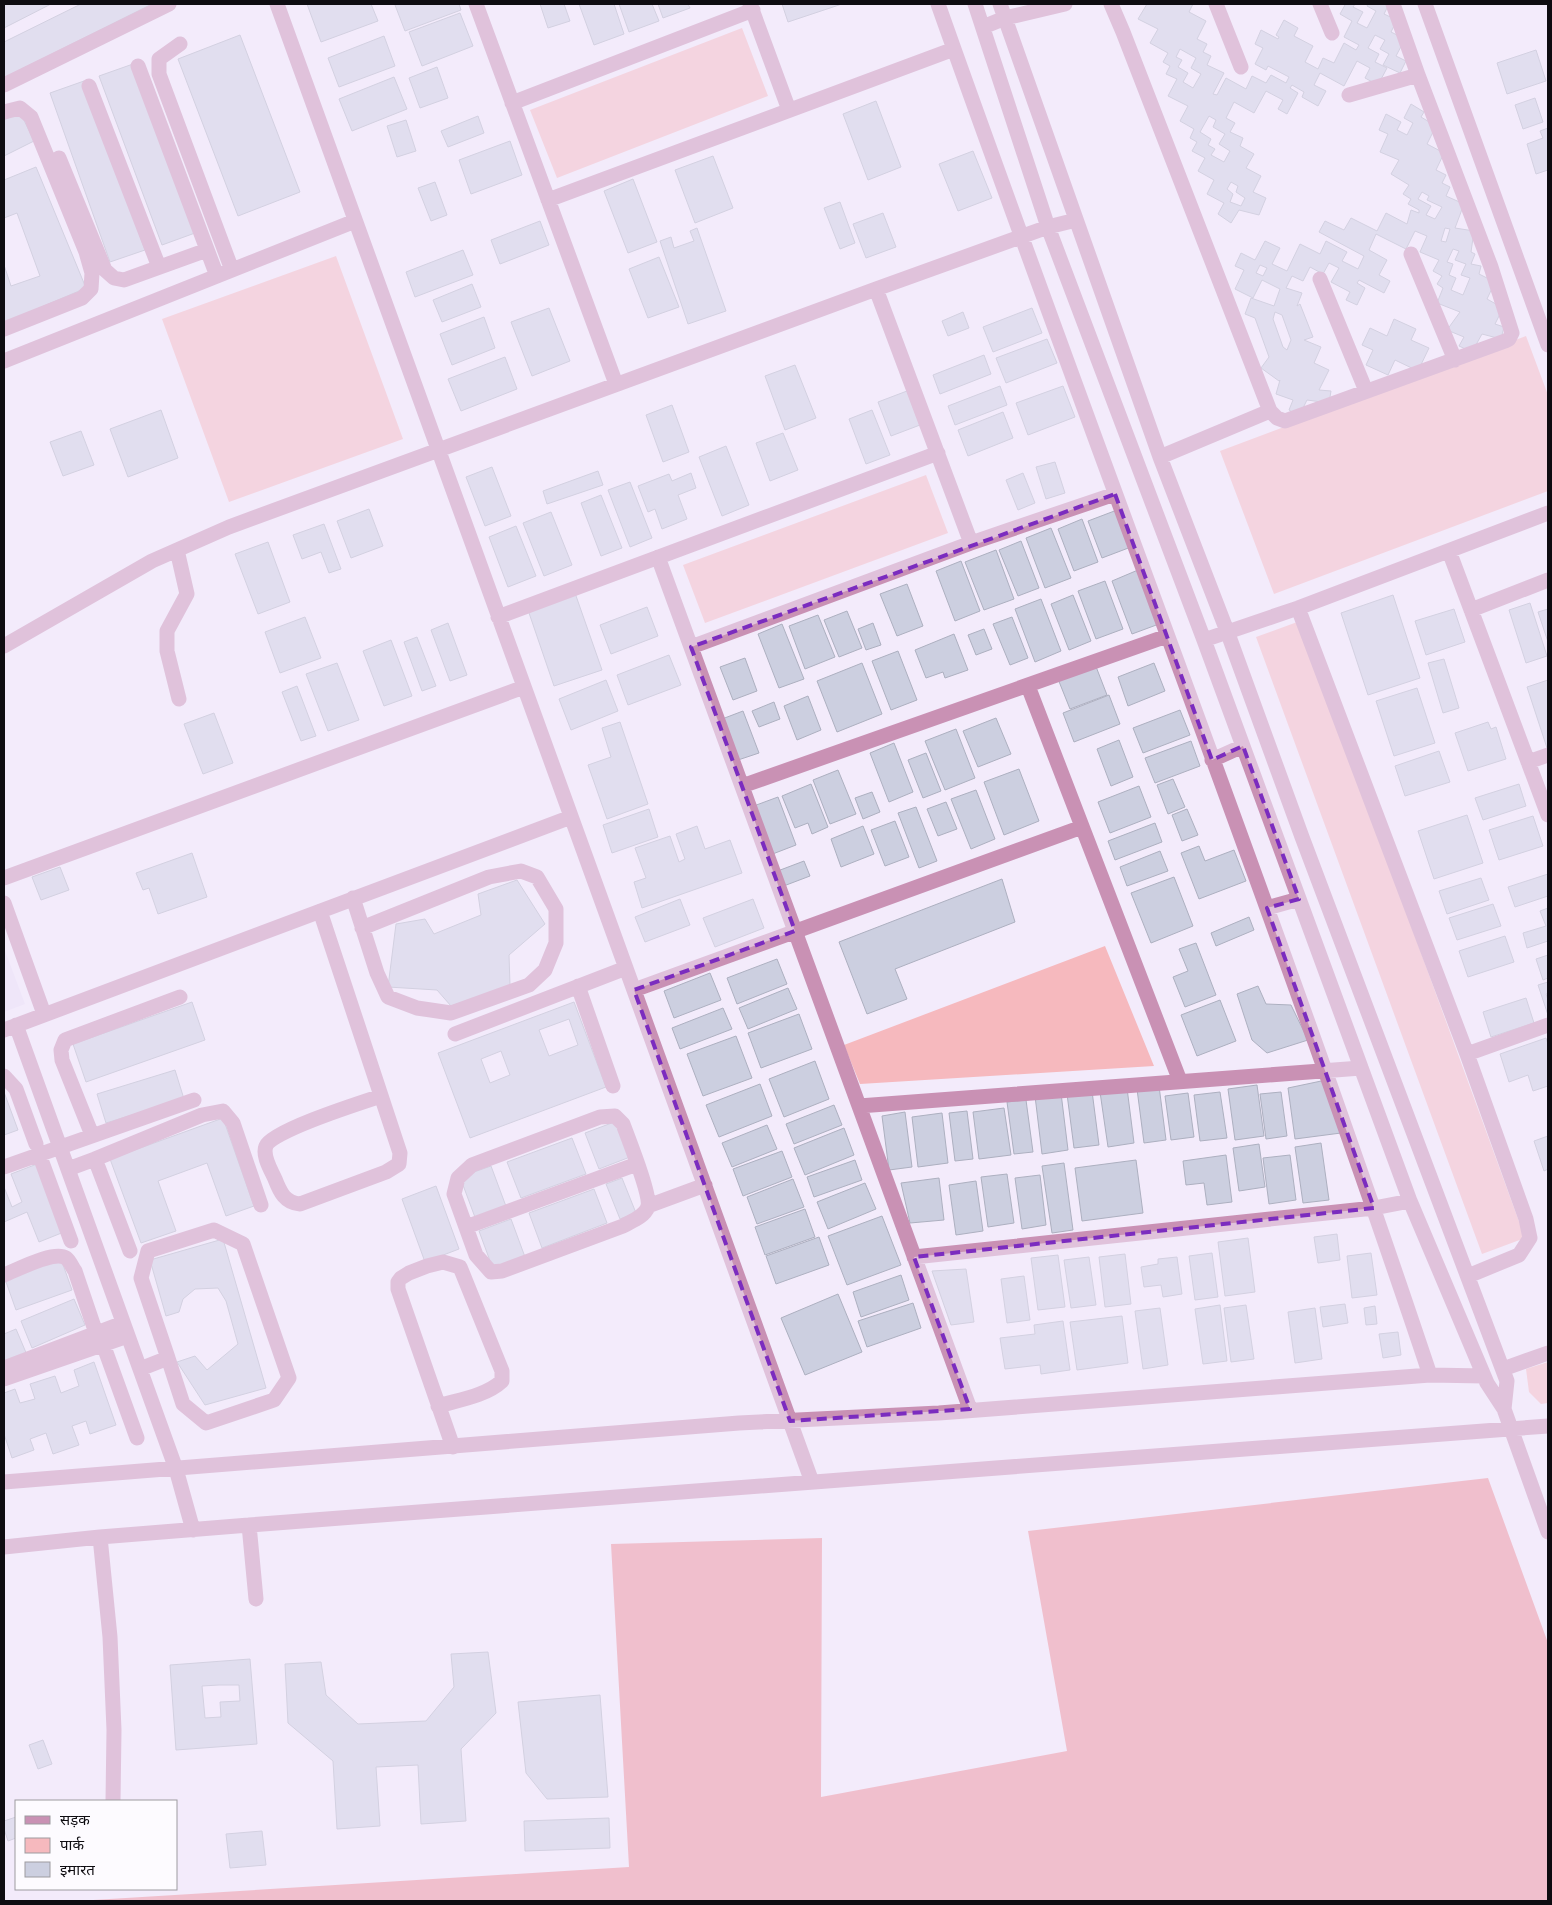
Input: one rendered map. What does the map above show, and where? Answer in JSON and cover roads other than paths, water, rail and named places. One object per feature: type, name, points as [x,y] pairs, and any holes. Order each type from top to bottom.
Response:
[{"type":"street","points":[[4,85],[169,4]]},
{"type":"street","points":[[277,4],[812,1482]]},
{"type":"street","points":[[476,4],[616,384]]},
{"type":"street","points":[[938,4],[1021,238],[1326,1070],[1430,1375]]},
{"type":"street","points":[[975,4],[1048,227],[1204,640],[1410,1201],[1486,1383],[1504,1409],[1548,1532]]},
{"type":"street","points":[[983,26],[1003,11],[1066,4]]},
{"type":"street","points":[[1111,4],[1124,32],[1270,411],[1276,418],[1285,421],[1505,341],[1511,336],[1512,330],[1487,258],[1418,76],[1393,4]]},
{"type":"street","points":[[1216,4],[1241,67]]},
{"type":"street","points":[[1320,4],[1332,33]]},
{"type":"street","points":[[1425,4],[1543,313],[1548,345]]},
{"type":"street","points":[[512,103],[751,7],[789,110]]},
{"type":"street","points":[[1003,11],[1160,457],[1508,1381],[1504,1409]]},
{"type":"street","points":[[180,44],[159,59],[159,74],[232,270]]},
{"type":"street","points":[[548,200],[954,48]]},
{"type":"street","points":[[138,66],[217,276]]},
{"type":"street","points":[[1349,95],[1418,76]]},
{"type":"street","points":[[89,86],[159,267]]},
{"type":"street","points":[[4,112],[20,108],[31,117],[86,252],[92,273],[91,289],[82,298],[4,329]]},
{"type":"street","points":[[59,158],[105,270],[114,278],[124,280],[207,250]]},
{"type":"street","points":[[4,361],[355,220]]},
{"type":"street","points":[[4,646],[152,561],[229,527],[876,289],[1048,227],[1076,220]]},
{"type":"street","points":[[1411,254],[1454,360]]},
{"type":"street","points":[[1320,279],[1366,391]]},
{"type":"street","points":[[876,289],[971,543]]},
{"type":"street","points":[[1160,457],[1270,411]]},
{"type":"street","points":[[498,616],[938,453]]},
{"type":"street","points":[[691,647],[971,543],[1115,494]]},
{"type":"street","points":[[1204,640],[1298,608],[1548,513]]},
{"type":"street","points":[[177,550],[187,594],[167,631],[167,651],[178,699]]},
{"type":"street","points":[[1449,551],[1548,815]]},
{"type":"street","points":[[658,557],[970,1409]]},
{"type":"street","points":[[1471,610],[1548,580]]},
{"type":"street","points":[[1298,608],[1467,1054],[1526,1218],[1530,1238],[1519,1255],[1468,1276]]},
{"type":"street","points":[[742,786],[1167,636]]},
{"type":"street","points":[[1028,686],[1180,1081]]},
{"type":"street","points":[[4,878],[524,687]]},
{"type":"street","points":[[1212,760],[1243,746]]},
{"type":"street","points":[[1528,762],[1548,755]]},
{"type":"street","points":[[193,1530],[176,1468],[58,1141],[10,1027],[571,817]]},
{"type":"street","points":[[634,990],[1082,827]]},
{"type":"street","points":[[353,898],[362,928],[376,973],[388,997],[417,1008],[451,1013],[530,985],[545,970],[556,943],[556,909],[538,877],[521,871],[489,878],[362,928]]},
{"type":"street","points":[[1266,908],[1299,899]]},
{"type":"street","points":[[4,903],[44,1014]]},
{"type":"street","points":[[320,911],[400,1153],[399,1164],[386,1172],[300,1204],[292,1204],[285,1199],[265,1155],[266,1146],[271,1139],[287,1130],[381,1096]]},
{"type":"street","points":[[455,1034],[626,968]]},
{"type":"street","points":[[578,986],[613,1086]]},
{"type":"street","points":[[92,1135],[62,1060],[61,1050],[66,1040],[180,996]]},
{"type":"street","points":[[1467,1054],[1548,1025]]},
{"type":"street","points":[[859,1106],[1361,1068]]},
{"type":"street","points":[[4,1076],[16,1089],[71,1241]]},
{"type":"street","points":[[4,1167],[58,1141],[92,1135],[194,1100]]},
{"type":"street","points":[[68,1170],[202,1115],[223,1111],[232,1124],[261,1204]]},
{"type":"street","points":[[648,1206],[646,1191],[624,1124],[615,1116],[600,1117],[472,1164],[458,1178],[454,1194],[476,1255],[491,1272],[502,1271],[623,1226],[642,1216],[648,1206],[704,1185]]},
{"type":"street","points":[[4,1156],[38,1149]]},
{"type":"street","points":[[95,1159],[130,1251]]},
{"type":"street","points":[[466,1227],[637,1164]]},
{"type":"street","points":[[914,1257],[1374,1208],[1410,1201]]},
{"type":"street","points":[[214,1230],[243,1244],[289,1378],[274,1400],[206,1423],[183,1404],[168,1358],[141,1278],[148,1251],[214,1230]]},
{"type":"street","points":[[4,1275],[55,1255],[64,1257],[70,1262],[137,1438]]},
{"type":"street","points":[[438,1406],[497,1386],[502,1381],[502,1370],[460,1267],[443,1262],[409,1273],[401,1278],[398,1284],[438,1406],[452,1447]]},
{"type":"street","points":[[4,1368],[125,1329]]},
{"type":"street","points":[[4,1379],[100,1338]]},
{"type":"street","points":[[1503,1368],[1548,1353]]},
{"type":"street","points":[[140,1369],[168,1358]]},
{"type":"street","points":[[4,1482],[739,1423],[970,1409],[1430,1375],[1484,1376]]},
{"type":"street","points":[[4,1547],[249,1525],[1548,1426]]},
{"type":"street","points":[[249,1525],[256,1599]]},
{"type":"street","points":[[100,1537],[111,1665],[114,1730],[112,1800]]}]
